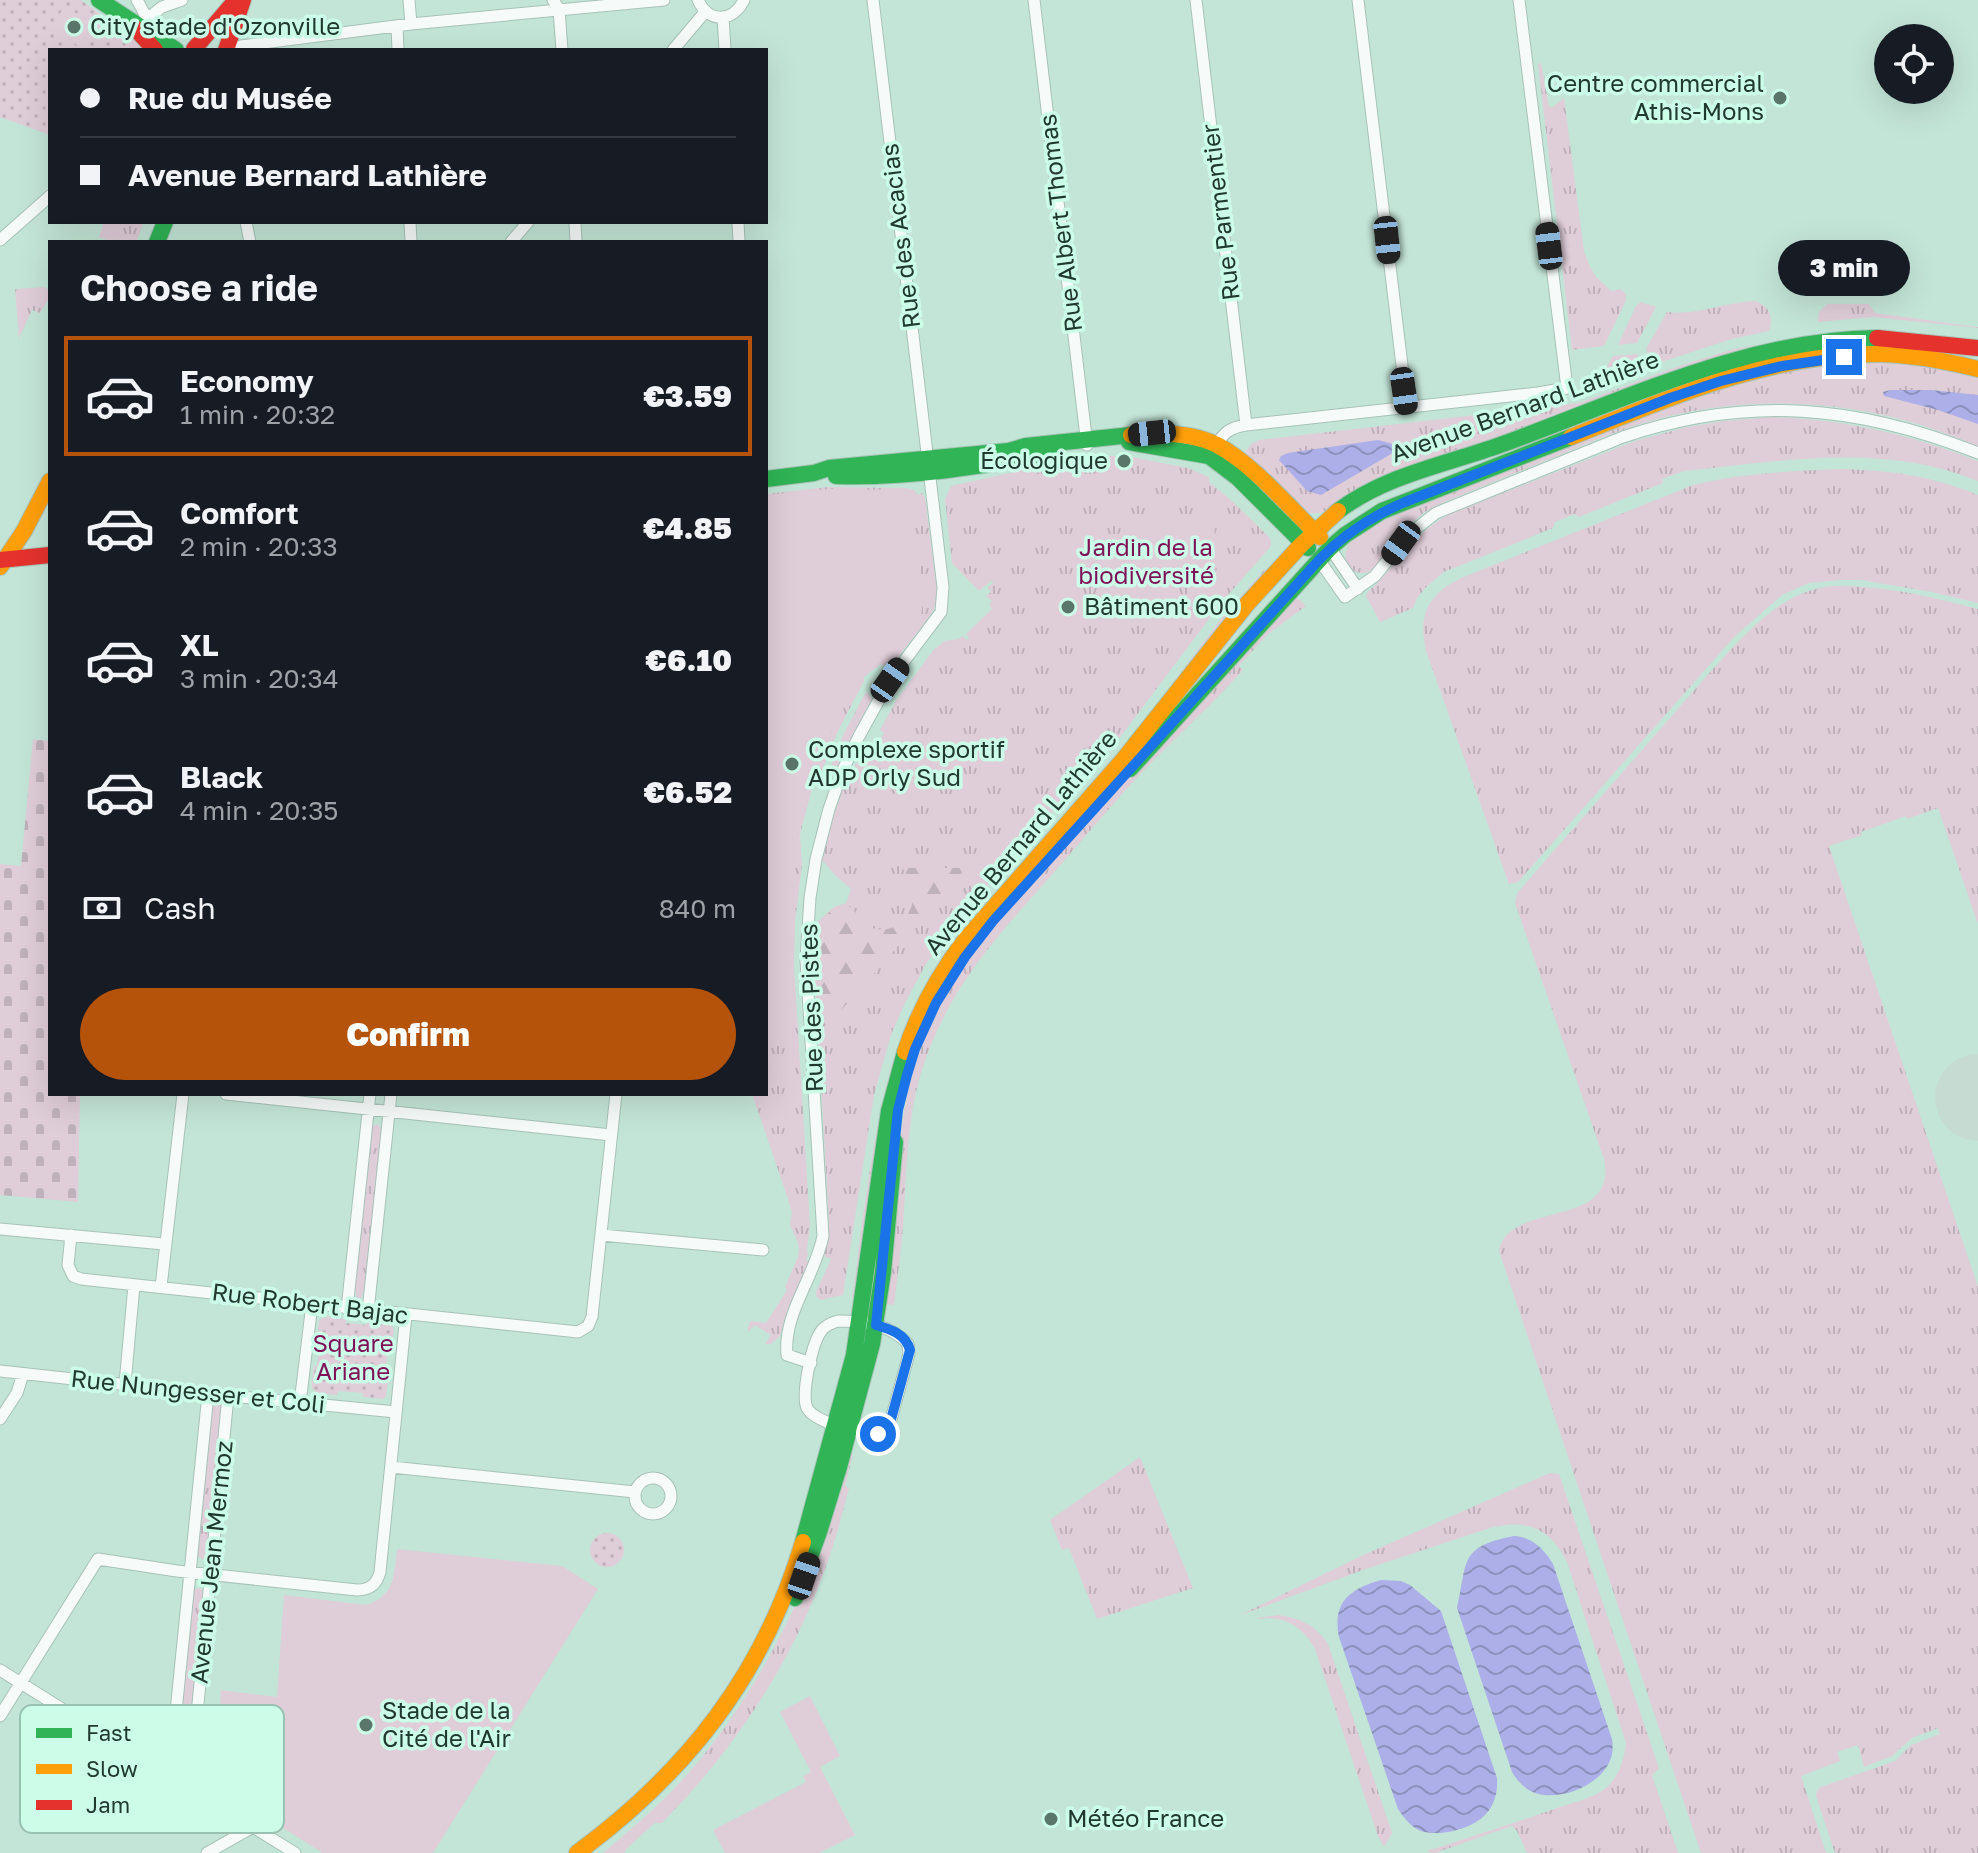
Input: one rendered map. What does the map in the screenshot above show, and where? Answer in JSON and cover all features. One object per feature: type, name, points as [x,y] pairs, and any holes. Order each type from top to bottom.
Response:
[{"type":"main road","points":[[99,0],[155,42]]},
{"type":"main road","points":[[194,48],[236,0]]},
{"type":"main road","points":[[227,48],[243,0]]},
{"type":"main road","name":"Avenue Bernard Lathière","points":[[868,1324],[889,1111],[909,1039],[928,996],[969,935],[1126,756],[1232,621],[1339,509],[1398,478],[1496,446],[1689,372],[1729,360],[1781,348],[1865,338],[1978,348]]},
{"type":"main road","name":"Avenue Bernard Lathière","points":[[577,1853],[637,1807],[666,1778],[718,1715],[769,1630],[793,1572],[842,1426],[868,1324],[898,1110],[915,1049],[936,1003],[965,957],[993,921],[1324,554],[1366,520],[1405,502],[1656,403],[1721,381],[1806,362],[1870,354],[1898,355],[1978,369]]},
{"type":"main road","points":[[768,479],[814,473],[853,477],[1026,446],[1152,433],[1185,435],[1213,450],[1238,478],[1309,537],[1324,554]]},
{"type":"main road","points":[[1,558],[48,467]]},
{"type":"main road","points":[[1,558],[24,531],[48,485]]},
{"type":"main road","points":[[1,558],[48,555]]},
{"type":"main road","name":"Avenue Bernard Lathière","points":[[597,1853],[660,1797],[701,1752],[758,1670],[804,1576],[839,1467],[842,1426]]},
{"type":"street","points":[[137,0],[155,42]]},
{"type":"street","points":[[147,19],[162,7],[182,0]]},
{"type":"street","points":[[409,0],[411,24]]},
{"type":"street","points":[[238,48],[556,5],[664,0]]},
{"type":"street","points":[[698,0],[705,12],[723,17],[737,11],[744,0]]},
{"type":"street","name":"Rue des Acacias","points":[[873,0],[928,465]]},
{"type":"street","name":"Rue Albert Thomas","points":[[1034,0],[1086,442]]},
{"type":"street","name":"Rue Parmentier","points":[[1196,0],[1246,425]]},
{"type":"street","points":[[1358,0],[1407,407]]},
{"type":"street","points":[[1213,450],[1227,431],[1234,427],[1567,388],[1519,0]]},
{"type":"street","points":[[556,5],[562,48]]},
{"type":"street","points":[[675,48],[705,12]]},
{"type":"street","points":[[723,17],[725,48]]},
{"type":"street","points":[[397,26],[398,48]]},
{"type":"street","points":[[0,240],[48,198]]},
{"type":"street","points":[[513,240],[526,224]]},
{"type":"street","points":[[1324,554],[1345,597],[1375,576],[1408,535],[1436,513],[1623,437],[1678,422],[1725,414],[1804,411],[1875,420],[1978,453]]},
{"type":"street","name":"Rue des Pistes","points":[[811,1363],[787,1355],[786,1347],[791,1320],[818,1257],[823,1236],[806,960],[810,898],[829,809],[850,755],[890,680],[941,612],[943,587],[928,465]]},
{"type":"street","points":[[1324,554],[1358,589]]},
{"type":"street","points":[[161,1287],[183,1096]]},
{"type":"street","points":[[245,1096],[611,1135]]},
{"type":"street","points":[[347,1309],[370,1096]]},
{"type":"street","points":[[368,1311],[391,1096]]},
{"type":"street","points":[[616,1096],[601,1235],[763,1250]]},
{"type":"street","points":[[0,1229],[164,1244]]},
{"type":"street","name":"Rue Robert Bajac","points":[[71,1235],[68,1265],[73,1276],[81,1279],[578,1332],[588,1326],[592,1317],[601,1235]]},
{"type":"street","points":[[125,1384],[134,1285]]},
{"type":"street","points":[[300,1403],[312,1304]]},
{"type":"street","points":[[0,1716],[98,1559],[190,1572],[369,1589],[380,1572],[406,1315]]},
{"type":"street","points":[[838,1321],[868,1324],[892,1331],[907,1341],[910,1350],[888,1427],[878,1434],[819,1419],[809,1411],[804,1392],[817,1339],[825,1327],[838,1321]]},
{"type":"street","name":"Rue Nungesser et Coli","points":[[0,1371],[396,1412]]},
{"type":"street","points":[[0,1419],[17,1393],[23,1374]]},
{"type":"street","name":"Avenue Jean Mermoz","points":[[176,1705],[208,1394]]},
{"type":"street","name":"Avenue Jean Mermoz","points":[[198,1705],[228,1396]]},
{"type":"street","points":[[391,1467],[635,1492]]},
{"type":"street","points":[[0,1670],[56,1705]]},
{"type":"street","points":[[207,1853],[242,1833]]},
{"type":"street","points":[[263,1833],[295,1853]]},
{"type":"green space","points":[[0,0],[81,0],[144,48],[48,48],[48,134],[0,117]]},
{"type":"green space","name":"City stade d'Ozonville","points":[[65,6],[97,27],[84,48],[51,28]]},
{"type":"green space","points":[[1541,63],[1549,107],[1564,98],[1584,251],[1596,277],[1610,290],[1620,289],[1626,294],[1604,346],[1572,350],[1538,64]]},
{"type":"green space","points":[[103,224],[143,224],[137,240],[99,237]]},
{"type":"green space","points":[[15,289],[48,289],[48,300],[40,313],[32,310],[19,338]]},
{"type":"green space","points":[[1755,301],[1770,313],[1769,331],[1732,339],[1652,365],[1646,349],[1667,312],[1689,312]]},
{"type":"green space","points":[[1641,302],[1656,307],[1637,343],[1618,345],[1636,306]]},
{"type":"green space","points":[[1827,304],[1869,304],[1875,313],[1978,328],[1873,317],[1818,322],[1819,312]]},
{"type":"green space","points":[[1757,344],[1668,373],[1502,437],[1321,513],[1301,509],[1243,455],[1251,444],[1259,440],[1579,403],[1682,365]]},
{"type":"green space","points":[[1637,354],[1642,369],[1586,390],[1601,377],[1613,356]]},
{"type":"green space","points":[[1866,361],[1912,363],[1978,375],[1978,446],[1928,427],[1852,409],[1780,404],[1709,408],[1640,424],[1609,435],[1442,503],[1405,528],[1372,570],[1358,573],[1347,565],[1348,545],[1354,537],[1400,510],[1683,399],[1757,377]]},
{"type":"green space","points":[[1773,417],[1853,425],[1927,443],[1978,461],[1978,481],[1942,469],[1869,458],[1796,459],[1684,471],[1662,479],[1663,483],[1579,517],[1574,514],[1555,522],[1553,528],[1444,572],[1426,587],[1413,608],[1380,622],[1366,596],[1415,540],[1450,514],[1635,441],[1687,427]]},
{"type":"green space","points":[[1118,456],[1120,463],[1129,462],[1129,457],[1132,457],[1188,468],[1209,477],[1209,482],[1269,537],[1271,546],[1221,603],[1124,732],[974,901],[926,964],[891,1035],[874,1095],[843,1295],[820,1300],[816,1292],[831,1259],[824,1256],[829,1222],[814,925],[834,907],[846,903],[851,889],[822,860],[833,817],[848,775],[862,756],[865,757],[875,739],[879,741],[884,733],[880,730],[896,701],[934,649],[945,641],[963,636],[967,640],[966,634],[992,609],[989,604],[992,601],[986,596],[991,592],[988,587],[993,583],[991,581],[979,591],[952,563],[945,499],[951,486],[1060,462]]},
{"type":"green space","points":[[1840,469],[1910,475],[1978,495],[1978,603],[1861,580],[1809,583],[1782,595],[1734,637],[1518,882],[1509,884],[1426,651],[1423,627],[1433,599],[1461,578],[1693,485],[1748,475]]},
{"type":"green space","points":[[828,487],[906,488],[918,495],[922,493],[937,590],[936,604],[891,666],[881,665],[872,658],[768,504],[768,494]]},
{"type":"green space","name":"Complexe sportif ADP Orly Sud","points":[[828,489],[905,490],[914,506],[923,602],[921,616],[881,664],[856,683],[819,758],[795,847],[788,929],[791,1013],[768,1026],[768,495]]},
{"type":"green space","name":"Jardin de la biodiversité","points":[[1214,515],[1216,584],[1190,595],[1184,582],[1137,602],[1132,594],[1115,604],[1082,554],[1130,533]]},
{"type":"green space","points":[[1265,569],[1268,572],[1135,741],[933,979],[880,1141],[857,1295],[856,1299],[852,1297],[870,1167],[887,1082],[905,1027],[922,991],[971,920],[1128,743],[1220,620]]},
{"type":"green space","points":[[1831,586],[1905,592],[1978,609],[1978,924],[1938,808],[1907,819],[1906,816],[1829,846],[1978,1287],[1978,1853],[1835,1853],[1816,1796],[1821,1787],[1895,1761],[1911,1745],[1940,1734],[1938,1728],[1912,1738],[1892,1756],[1864,1767],[1858,1745],[1837,1752],[1840,1761],[1801,1776],[1826,1853],[1701,1853],[1499,1251],[1507,1235],[1521,1225],[1580,1206],[1595,1196],[1604,1181],[1604,1159],[1515,903],[1517,893],[1750,630],[1795,597]]},
{"type":"green space","points":[[1295,596],[1306,606],[1268,634],[1239,666],[1243,670],[1124,792],[1003,930],[956,994],[932,1043],[917,1089],[910,1128],[894,1305],[885,1304],[907,1097],[919,1052],[946,994],[982,942],[1022,894]]},
{"type":"green space","name":"Complexe sportif ADP Orly Sud","points":[[864,675],[864,681],[812,789],[800,834],[802,864],[795,922],[794,966],[810,1225],[806,1260],[809,1262],[787,1311],[780,1336],[771,1344],[765,1344],[771,1335],[755,1325],[747,1333],[750,1321],[766,1323],[787,1290],[785,1287],[799,1249],[790,1225],[792,1212],[753,1096],[768,1096],[768,741]]},
{"type":"green space","points":[[866,692],[872,698],[840,762],[825,782],[843,735]]},
{"type":"green space","points":[[33,739],[48,741],[48,1096],[80,1096],[78,1202],[0,1195],[0,864],[21,866]]},
{"type":"green space","points":[[902,868],[966,868],[864,985],[820,1030],[817,927],[838,906],[852,907],[863,922],[875,929],[888,929],[900,923],[909,913],[913,900],[911,884]]},
{"type":"green space","points":[[377,1124],[382,1129],[365,1291],[359,1300],[354,1290],[371,1128]]},
{"type":"green space","name":"Square Ariane","points":[[325,1317],[346,1319],[346,1323],[366,1325],[366,1321],[391,1325],[394,1330],[391,1350],[388,1350],[385,1372],[389,1373],[383,1399],[363,1397],[363,1393],[338,1391],[337,1395],[314,1390],[314,1366],[317,1366],[320,1344],[317,1343],[319,1320]]},
{"type":"green space","points":[[219,1402],[223,1406],[207,1556],[203,1560],[197,1555],[212,1407]]},
{"type":"green space","points":[[850,1452],[853,1454],[845,1486],[849,1488],[829,1559],[811,1605],[777,1673],[713,1766],[662,1823],[655,1823],[625,1853],[603,1853],[689,1773],[728,1723],[762,1670],[819,1552]]},
{"type":"green space","points":[[1140,1457],[1193,1588],[1097,1619],[1069,1548],[1062,1550],[1050,1520]]},
{"type":"green space","points":[[1550,1473],[1559,1474],[1659,1768],[1652,1775],[1678,1853],[1527,1853],[1512,1826],[1435,1853],[1428,1852],[1595,1794],[1611,1784],[1622,1762],[1626,1743],[1567,1562],[1554,1542],[1537,1530],[1517,1525],[1493,1527],[1238,1616],[1361,1556]]},
{"type":"green space","points":[[607,1533],[619,1538],[624,1550],[619,1562],[607,1567],[595,1562],[590,1550],[595,1538]]},
{"type":"green space","name":"Stade de la Cité de l'Air","points":[[397,1549],[562,1566],[598,1589],[433,1853],[323,1853],[284,1829],[284,1705],[220,1705],[221,1690],[277,1697],[284,1595],[366,1605],[383,1596],[394,1576]]},
{"type":"green space","points":[[200,1588],[204,1593],[192,1705],[181,1705],[193,1593]]},
{"type":"green space","points":[[1278,1615],[1307,1624],[1328,1644],[1392,1833],[1384,1847],[1315,1649],[1305,1634],[1292,1624],[1257,1618]]},
{"type":"green space","points":[[810,1696],[840,1756],[820,1767],[855,1835],[819,1853],[725,1853],[713,1830],[806,1782],[803,1776],[811,1772],[780,1712]]},
{"type":"water","points":[[1883,392],[1978,395],[1978,424],[1884,396]]},
{"type":"water","points":[[1378,440],[1397,445],[1398,450],[1321,495],[1307,491],[1279,460],[1288,453]]},
{"type":"water","points":[[1514,1536],[1537,1545],[1553,1564],[1612,1739],[1613,1748],[1607,1767],[1590,1783],[1568,1793],[1535,1793],[1516,1779],[1457,1608],[1465,1567],[1474,1551],[1496,1540]]},
{"type":"water","points":[[1381,1580],[1401,1581],[1410,1585],[1441,1611],[1497,1778],[1495,1797],[1489,1810],[1465,1828],[1437,1833],[1421,1831],[1408,1822],[1398,1809],[1339,1637],[1338,1615],[1345,1599],[1360,1588]]},
{"type":"traffic: fast","points":[[99,0],[173,48]]},
{"type":"traffic: fast","points":[[158,240],[164,224]]},
{"type":"traffic: fast","points":[[1338,511],[1376,488],[1416,472],[1500,445],[1685,376],[1779,349],[1828,341],[1877,338]]},
{"type":"traffic: fast","points":[[768,479],[829,468],[1009,451],[1026,446],[1131,435]]},
{"type":"traffic: fast","points":[[1130,769],[1345,535],[1382,511],[1571,437]]},
{"type":"traffic: fast","points":[[1129,442],[1209,456],[1238,478],[1308,548]]},
{"type":"traffic: fast","points":[[836,476],[946,470],[1054,451]]},
{"type":"traffic: fast","points":[[803,1542],[854,1355],[889,1111],[905,1052]]},
{"type":"traffic: fast","points":[[795,1598],[839,1467],[872,1344],[883,1272],[895,1142]]},
{"type":"traffic: slow","points":[[1571,437],[1723,380],[1802,361],[1842,355],[1882,354],[1930,359],[1978,369]]},
{"type":"traffic: slow","points":[[1131,435],[1175,434],[1217,445],[1257,475],[1320,537]]},
{"type":"traffic: slow","points":[[0,567],[24,531],[48,485]]},
{"type":"traffic: slow","points":[[905,1052],[931,993],[966,939],[1123,760],[1247,604],[1301,545],[1338,511]]},
{"type":"traffic: slow","points":[[577,1853],[653,1789],[717,1717],[767,1635],[787,1590],[803,1542]]},
{"type":"traffic: jam","points":[[195,48],[236,0]]},
{"type":"traffic: jam","points":[[227,48],[243,0]]},
{"type":"traffic: jam","points":[[135,28],[153,48]]},
{"type":"traffic: jam","points":[[1877,338],[1978,348]]},
{"type":"traffic: jam","points":[[0,560],[48,555]]},
{"type":"place","name":"City stade d'Ozonville","points":[[74,27]]},
{"type":"place","name":"Centre commercial Athis-Mons","points":[[1780,98]]},
{"type":"place","name":"Écologique","points":[[1124,461]]},
{"type":"place","name":"Bâtiment 600","points":[[1068,607]]},
{"type":"place","name":"Complexe sportif ADP Orly Sud","points":[[792,764]]},
{"type":"place","name":"Stade de la Cité de l'Air","points":[[366,1725]]},
{"type":"place","name":"Météo France","points":[[1051,1819]]},
{"type":"route","points":[[878,1434],[890,1423],[910,1350],[907,1341],[897,1333],[876,1325],[898,1110],[915,1049],[950,978],[979,938],[1140,757],[1330,548],[1366,520],[1382,511],[1695,389],[1763,370],[1844,357]]}]
